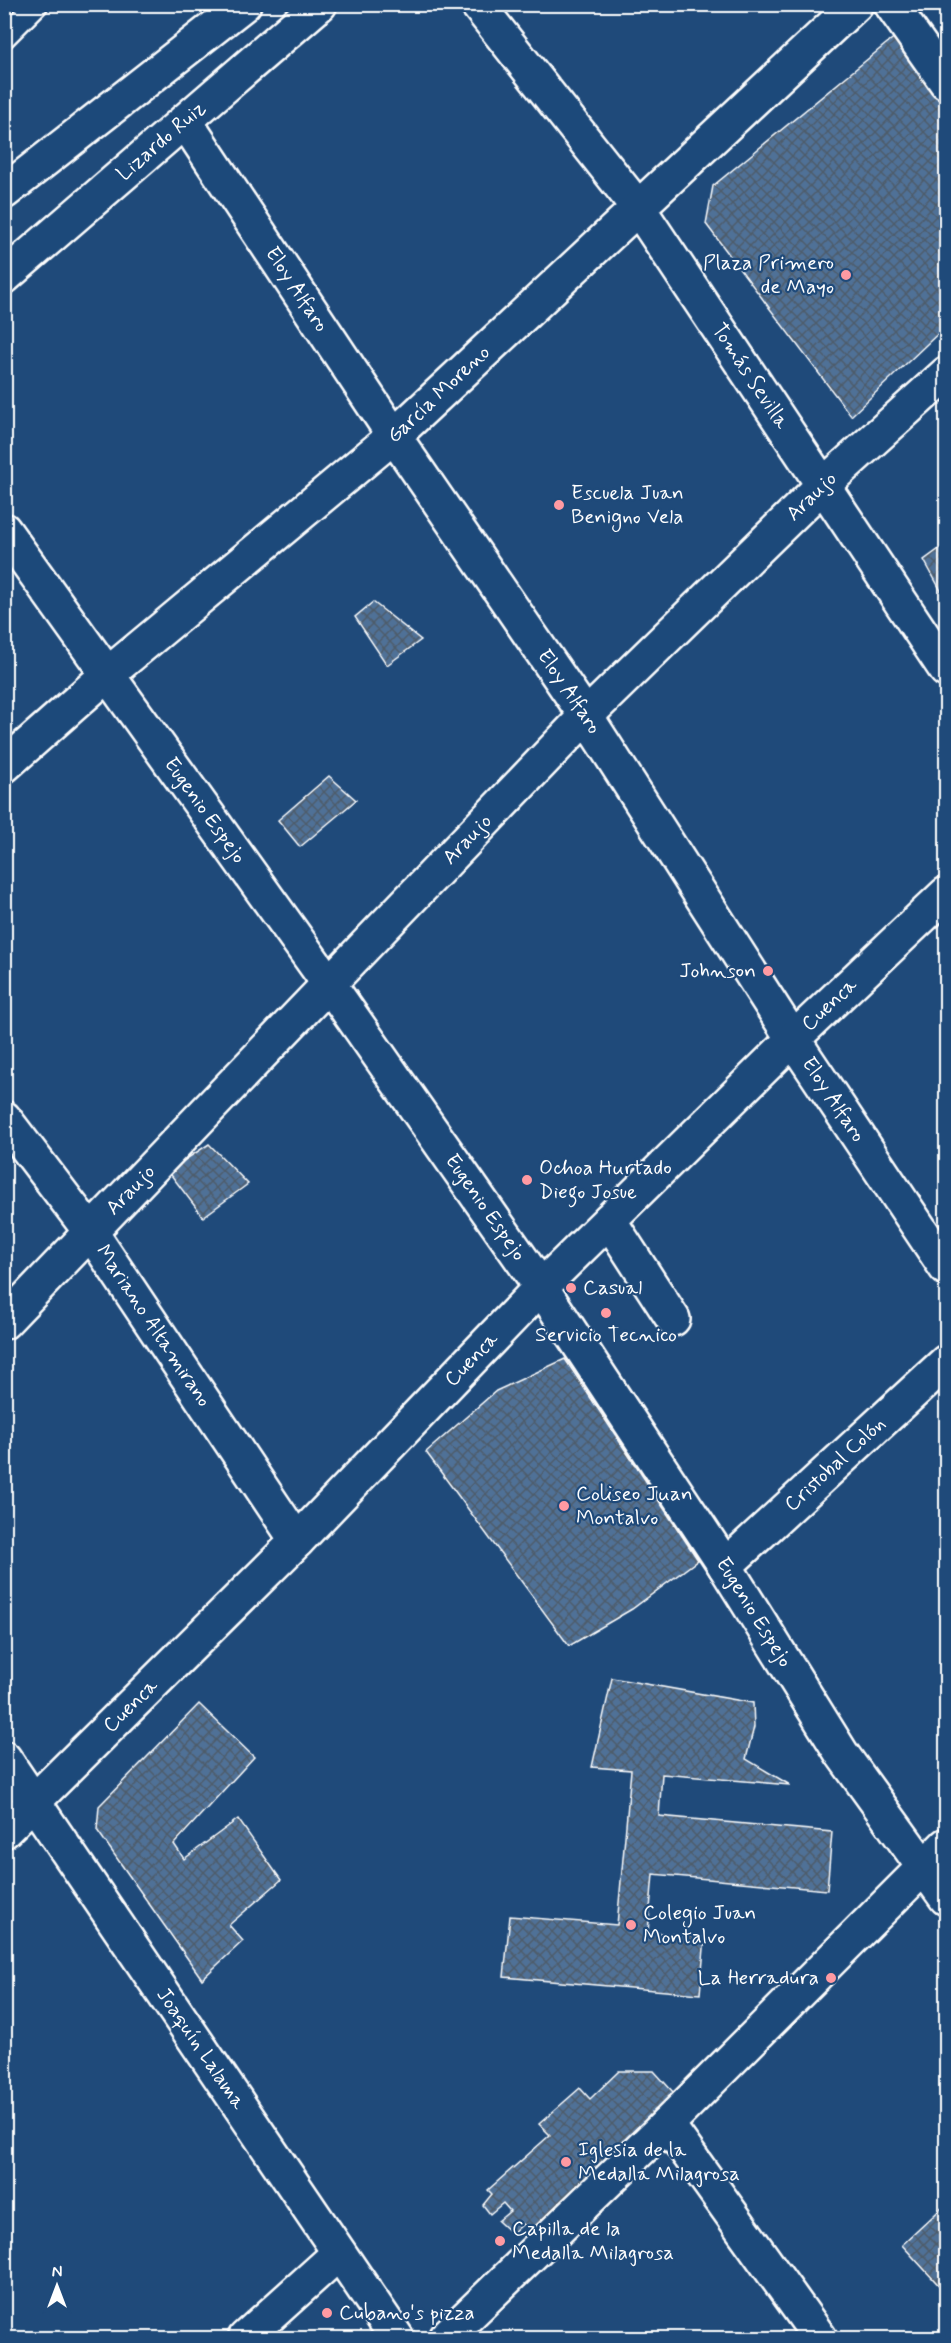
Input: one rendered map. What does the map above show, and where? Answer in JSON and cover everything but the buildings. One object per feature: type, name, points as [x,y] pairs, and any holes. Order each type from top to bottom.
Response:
[{"type":"street","points":[[4,192],[244,4]]},
{"type":"street","name":"Lizardo Ruiz","points":[[4,277],[320,4]]},
{"type":"street","name":"Tomás Sevilla","points":[[477,4],[639,209],[946,670]]},
{"type":"street","name":"García Moreno","points":[[4,766],[108,674],[394,436],[856,4]]},
{"type":"street","points":[[891,4],[946,82]]},
{"type":"street","name":"Eloy Alfaro","points":[[185,121],[394,436],[586,716],[793,1039],[946,1268]]},
{"type":"street","name":"Araujo","points":[[4,1322],[586,716],[822,486],[946,374]]},
{"type":"street","name":"Eugenio Espejo","points":[[4,530],[329,984],[541,1287],[725,1566],[842,1754],[935,1855],[946,1899]]},
{"type":"street","name":"Cuenca","points":[[4,1831],[34,1804],[297,1540],[541,1287],[793,1039],[946,894]]},
{"type":"street","name":"Mariano Altamirano","points":[[4,1118],[90,1231],[297,1540]]},
{"type":"street","points":[[609,1220],[674,1319]]},
{"type":"street","name":"Cristobal Colón","points":[[725,1566],[946,1362]]},
{"type":"street","name":"Joaquín Lalama","points":[[4,1758],[397,2338]]},
{"type":"street","points":[[445,2338],[667,2124],[935,1855]]},
{"type":"street","points":[[667,2124],[820,2338]]},
{"type":"street","points":[[245,2338],[339,2253]]},
{"type":"lane","points":[[4,37],[38,4]]},
{"type":"place","name":"Plaza Primero de Mayo","points":[[846,275]]},
{"type":"place","name":"Escuela Juan Benigno Vela","points":[[559,505]]},
{"type":"place","name":"Johnson","points":[[768,971]]},
{"type":"place","name":"Ochoa Hurtado Diego Josue","points":[[527,1180]]},
{"type":"place","name":"Casual","points":[[571,1288]]},
{"type":"place","name":"Servicio Tecnico","points":[[606,1313]]},
{"type":"place","name":"Coliseo Juan Montalvo","points":[[564,1506]]},
{"type":"place","name":"Colegio Juan Montalvo","points":[[631,1925]]},
{"type":"place","name":"La Herradura","points":[[831,1978]]},
{"type":"place","name":"Iglesia de la Medalla Milagrosa","points":[[566,2162]]},
{"type":"place","name":"Capilla de la Medalla Milagrosa","points":[[500,2241]]},
{"type":"place","name":"Cubano's pizza","points":[[327,2313]]}]
